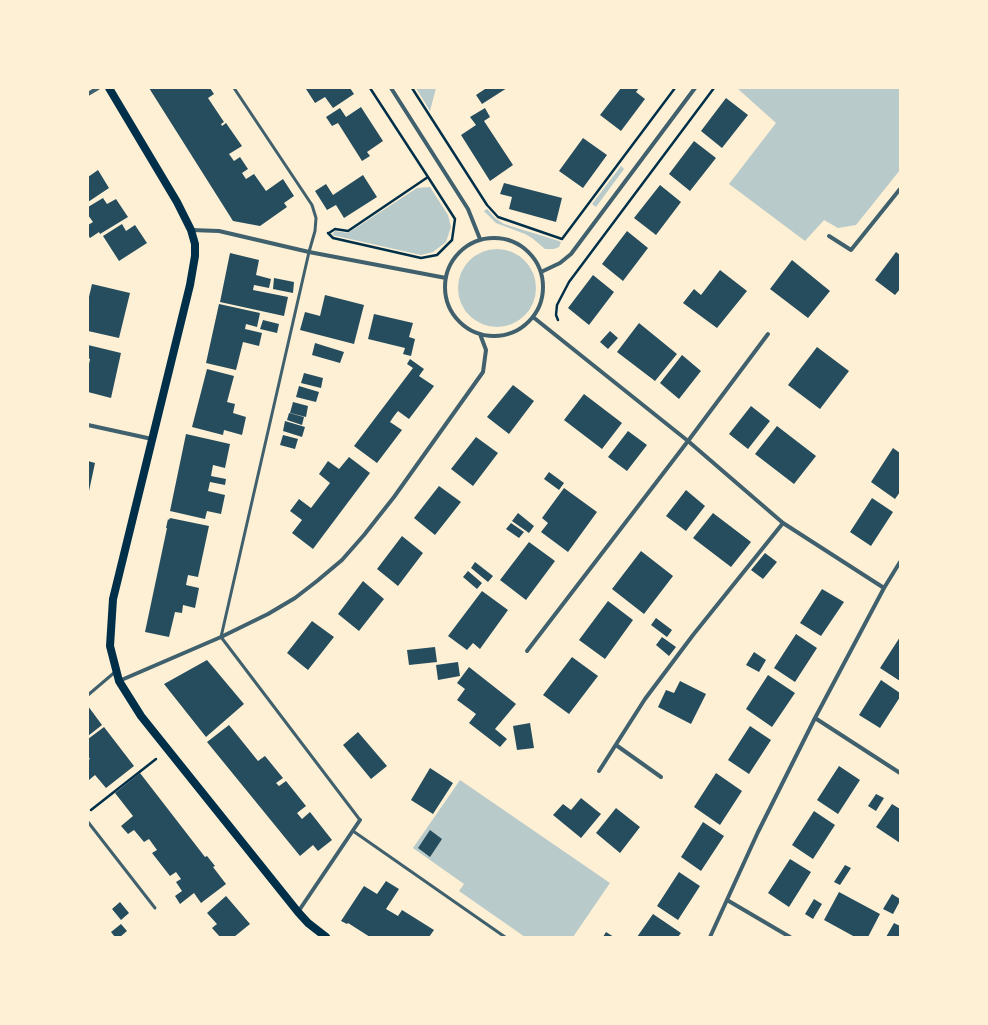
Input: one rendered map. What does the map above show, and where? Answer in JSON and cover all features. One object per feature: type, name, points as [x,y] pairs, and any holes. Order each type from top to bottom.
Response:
[{"type":"main road","points":[[109,88],[177,202],[191,230],[195,244],[195,256],[190,285],[113,599],[110,646],[119,681],[141,716],[298,912],[308,923],[326,937]]},
{"type":"street","points":[[88,94],[98,88]]},
{"type":"street","points":[[391,88],[468,209],[480,239]]},
{"type":"street","points":[[541,272],[560,263],[571,254],[695,88]]},
{"type":"street","points":[[829,236],[851,250],[900,189]]},
{"type":"street","points":[[191,230],[219,231],[309,252],[446,278]]},
{"type":"street","points":[[496,237],[510,240],[524,248],[534,258],[541,272],[543,288],[541,303],[533,317],[525,326],[514,332],[492,336],[480,334],[467,328],[456,318],[449,306],[445,292],[446,278],[450,265],[458,254],[468,245],[480,239],[496,237]]},
{"type":"street","points":[[533,317],[688,441],[783,523],[884,588]]},
{"type":"street","points":[[119,681],[221,637],[268,614],[294,598],[342,560],[394,497],[483,372],[486,350],[480,334]]},
{"type":"street","points":[[527,651],[768,334]]},
{"type":"street","points":[[88,425],[153,439]]},
{"type":"street","points":[[599,771],[645,699],[693,635],[783,523]]},
{"type":"street","points":[[710,937],[758,832],[815,718],[884,588],[900,562]]},
{"type":"street","points":[[815,718],[900,773]]},
{"type":"street","points":[[616,745],[661,777]]},
{"type":"street","points":[[298,912],[360,820]]},
{"type":"street","points":[[727,900],[790,937]]},
{"type":"lane","points":[[234,88],[312,205],[316,218],[315,231],[221,637],[360,820]]},
{"type":"lane","points":[[88,695],[117,671]]},
{"type":"lane","points":[[88,822],[155,908]]},
{"type":"lane","points":[[353,831],[505,937]]},
{"type":"path","points":[[329,233],[332,238],[421,258],[437,255],[452,240],[455,219],[370,88]]},
{"type":"path","points":[[412,88],[487,205],[498,217],[562,239],[675,88]]},
{"type":"path","points":[[560,324],[556,315],[558,305],[569,282],[713,89]]},
{"type":"path","points":[[315,231],[329,233],[334,229],[348,231],[441,167]]},
{"type":"path","points":[[88,812],[168,750]]},
{"type":"shaded area","points":[[416,88],[436,88],[430,111]]},
{"type":"shaded area","points":[[737,88],[900,88],[900,170],[856,225],[838,228],[824,220],[805,241],[729,184],[776,123]]},
{"type":"shaded area","points":[[621,166],[624,169],[596,207],[592,204]]},
{"type":"shaded area","points":[[430,187],[448,215],[451,227],[446,242],[433,252],[421,255],[332,235],[335,231],[348,233],[417,188]]},
{"type":"shaded area","points":[[487,209],[495,218],[504,224],[561,242],[559,247],[554,249],[545,249],[525,234],[496,223],[484,211]]},
{"type":"shaded area","points":[[497,249],[512,252],[519,256],[529,266],[533,273],[536,288],[533,303],[529,310],[519,320],[512,324],[497,327],[482,324],[475,320],[465,310],[461,303],[458,288],[461,273],[465,266],[475,256],[482,252]]},
{"type":"shaded area","points":[[460,780],[610,883],[573,937],[525,937],[459,891],[464,884],[413,848]]},
{"type":"building","points":[[149,88],[210,88],[214,94],[208,98],[224,122],[221,124],[222,126],[226,123],[242,146],[229,154],[234,161],[240,157],[248,169],[242,173],[246,179],[254,174],[266,191],[283,179],[294,196],[284,203],[287,207],[260,226],[233,221]]},
{"type":"building","points":[[350,88],[354,94],[333,108],[325,97],[315,103],[306,89]]},
{"type":"building","points":[[485,88],[507,88],[482,104],[476,95]]},
{"type":"building","points":[[621,88],[639,88],[636,92],[645,99],[621,131],[600,115]]},
{"type":"building","points":[[726,98],[748,115],[722,148],[701,131]]},
{"type":"building","points":[[361,107],[383,141],[367,152],[370,156],[362,161],[338,123],[332,126],[326,117],[340,108],[346,117]]},
{"type":"building","points":[[485,108],[490,117],[484,121],[513,165],[490,181],[461,135],[476,125],[470,117]]},
{"type":"building","points":[[583,138],[607,155],[583,188],[559,171]]},
{"type":"building","points":[[694,141],[716,158],[690,191],[669,174]]},
{"type":"building","points":[[98,170],[109,188],[88,202],[88,177]]},
{"type":"building","points":[[363,175],[377,197],[344,218],[336,205],[327,210],[315,191],[326,184],[333,195]]},
{"type":"building","points":[[504,183],[562,198],[556,222],[509,209],[512,197],[500,194]]},
{"type":"building","points":[[660,185],[681,202],[656,235],[634,218]]},
{"type":"building","points":[[103,198],[107,204],[116,199],[128,217],[100,234],[99,232],[90,238],[88,235],[88,225],[93,222],[88,215],[88,207]]},
{"type":"building","points":[[122,224],[126,231],[135,225],[147,243],[119,261],[103,236]]},
{"type":"building","points":[[627,231],[648,248],[623,281],[602,264]]},
{"type":"building","points":[[896,252],[900,255],[900,289],[895,295],[875,280]]},
{"type":"building","points":[[230,253],[259,260],[256,275],[271,279],[269,288],[254,285],[253,290],[288,297],[284,316],[220,302]]},
{"type":"building","points":[[792,260],[830,291],[808,318],[770,289]]},
{"type":"building","points":[[720,270],[747,291],[717,328],[683,303],[694,289],[701,295]]},
{"type":"building","points":[[593,275],[614,292],[589,325],[568,308]]},
{"type":"building","points":[[274,278],[294,282],[293,293],[273,289]]},
{"type":"building","points":[[92,284],[130,293],[119,338],[88,331],[88,301]]},
{"type":"building","points":[[325,295],[364,305],[354,344],[300,330],[305,312],[320,316]]},
{"type":"building","points":[[219,304],[260,313],[257,327],[246,324],[245,329],[262,333],[259,346],[243,342],[236,370],[206,363]]},
{"type":"building","points":[[374,314],[413,323],[409,337],[415,339],[411,356],[403,354],[405,348],[368,339]]},
{"type":"building","points":[[263,320],[279,324],[277,333],[260,329]]},
{"type":"building","points":[[639,323],[677,354],[655,381],[617,352]]},
{"type":"building","points":[[610,331],[618,338],[608,349],[600,342]]},
{"type":"building","points":[[315,343],[344,352],[340,363],[312,355]]},
{"type":"building","points":[[88,345],[121,353],[111,398],[88,392],[88,369],[90,359],[88,358]]},
{"type":"building","points":[[817,347],[849,371],[820,409],[788,385]]},
{"type":"building","points":[[682,355],[701,371],[679,399],[660,383]]},
{"type":"building","points":[[410,359],[424,369],[419,376],[434,386],[409,419],[398,411],[394,416],[390,422],[402,430],[377,463],[354,446],[413,368],[407,364]]},
{"type":"building","points":[[207,369],[234,376],[227,402],[235,404],[233,413],[246,417],[242,435],[224,430],[223,435],[192,427]]},
{"type":"building","points":[[304,373],[323,378],[321,388],[301,383]]},
{"type":"building","points":[[513,385],[534,401],[509,434],[487,417]]},
{"type":"building","points":[[299,386],[319,392],[316,402],[296,397]]},
{"type":"building","points":[[584,394],[622,423],[602,449],[564,420]]},
{"type":"building","points":[[293,402],[308,406],[306,417],[290,413]]},
{"type":"building","points":[[751,406],[770,421],[748,449],[729,434]]},
{"type":"building","points":[[289,413],[304,417],[302,425],[287,420]]},
{"type":"building","points":[[285,421],[305,427],[302,437],[283,431]]},
{"type":"building","points":[[777,426],[816,456],[794,484],[755,454]]},
{"type":"building","points":[[628,431],[647,445],[627,471],[608,457]]},
{"type":"building","points":[[186,434],[230,444],[225,468],[213,465],[211,476],[226,479],[225,485],[210,482],[208,491],[225,495],[221,514],[207,511],[205,519],[170,511]]},
{"type":"building","points":[[283,435],[298,439],[295,449],[280,445]]},
{"type":"building","points":[[476,437],[498,453],[473,486],[451,469]]},
{"type":"building","points":[[893,448],[900,453],[900,492],[895,499],[871,482]]},
{"type":"building","points":[[349,457],[370,473],[313,549],[292,533],[302,520],[290,511],[299,499],[311,508],[330,483],[319,474],[328,461],[339,469]]},
{"type":"building","points":[[88,461],[95,463],[89,491],[88,491]]},
{"type":"building","points":[[549,472],[564,483],[559,490],[544,479]]},
{"type":"building","points":[[439,486],[461,502],[435,535],[414,518]]},
{"type":"building","points":[[564,488],[597,512],[568,552],[541,532],[548,523],[542,518]]},
{"type":"building","points":[[686,490],[705,506],[686,531],[666,516]]},
{"type":"building","points":[[872,498],[893,512],[871,546],[850,532]]},
{"type":"building","points":[[518,513],[534,526],[529,533],[512,521]]},
{"type":"building","points":[[713,513],[751,542],[731,567],[693,538]]},
{"type":"building","points":[[170,518],[209,526],[198,577],[188,575],[186,585],[199,588],[195,608],[183,605],[182,613],[175,612],[169,637],[145,632],[166,528],[168,519],[169,520]]},
{"type":"building","points":[[511,523],[524,532],[519,538],[506,529]]},
{"type":"building","points":[[402,536],[423,553],[398,586],[377,569]]},
{"type":"building","points":[[529,542],[555,561],[526,600],[500,580]]},
{"type":"building","points":[[641,551],[673,576],[644,614],[612,589]]},
{"type":"building","points":[[765,553],[777,562],[763,579],[751,570]]},
{"type":"building","points":[[475,562],[493,576],[488,582],[471,568]]},
{"type":"building","points":[[468,571],[482,583],[477,589],[463,577]]},
{"type":"building","points":[[363,581],[384,599],[359,631],[338,614]]},
{"type":"building","points":[[822,589],[844,602],[821,636],[800,623]]},
{"type":"building","points":[[482,591],[508,610],[480,649],[473,643],[467,650],[448,636]]},
{"type":"building","points":[[608,601],[633,620],[605,659],[579,640]]},
{"type":"building","points":[[656,618],[672,630],[667,637],[651,625]]},
{"type":"building","points":[[312,621],[334,637],[308,670],[287,653]]},
{"type":"building","points":[[796,634],[817,648],[795,682],[774,668]]},
{"type":"building","points":[[662,637],[676,647],[669,656],[656,645]]},
{"type":"building","points":[[900,637],[900,681],[880,668]]},
{"type":"building","points":[[435,647],[437,662],[409,665],[407,650]]},
{"type":"building","points":[[754,652],[766,660],[759,672],[746,665]]},
{"type":"building","points":[[572,657],[598,676],[569,714],[543,695]]},
{"type":"building","points":[[207,660],[244,704],[206,737],[164,684]]},
{"type":"building","points":[[458,662],[460,676],[438,680],[436,665]]},
{"type":"building","points":[[469,667],[516,704],[495,729],[507,739],[500,747],[469,723],[476,714],[457,700],[465,689],[457,683]]},
{"type":"building","points":[[768,675],[795,693],[772,727],[746,709]]},
{"type":"building","points":[[881,680],[900,693],[900,697],[880,728],[859,715]]},
{"type":"building","points":[[680,681],[706,694],[691,724],[658,707],[666,690],[674,693]]},
{"type":"building","points":[[88,706],[102,725],[88,736]]},
{"type":"building","points":[[530,723],[534,748],[517,750],[513,726]]},
{"type":"building","points":[[229,725],[258,761],[265,756],[283,778],[276,783],[279,786],[286,781],[306,806],[297,813],[302,819],[310,812],[332,840],[318,851],[313,845],[300,856],[207,742]]},
{"type":"building","points":[[750,726],[771,740],[749,774],[728,760]]},
{"type":"building","points":[[104,727],[134,766],[106,788],[95,775],[89,780],[88,779],[88,760],[90,759],[88,756],[88,739]]},
{"type":"building","points":[[358,732],[387,766],[371,779],[343,745]]},
{"type":"building","points":[[839,766],[860,780],[838,814],[817,800]]},
{"type":"building","points":[[430,768],[453,783],[433,814],[411,800]]},
{"type":"building","points":[[140,773],[205,857],[207,856],[215,866],[213,867],[226,884],[201,903],[194,893],[180,904],[175,896],[182,891],[176,882],[181,879],[176,872],[170,876],[152,853],[157,850],[149,839],[144,842],[134,830],[128,834],[121,826],[133,816],[115,793]]},
{"type":"building","points":[[716,773],[742,791],[720,825],[694,807]]},
{"type":"building","points":[[876,794],[884,798],[876,811],[868,806]]},
{"type":"building","points":[[581,798],[601,814],[581,838],[553,815],[563,804],[571,810]]},
{"type":"building","points":[[892,804],[900,809],[900,843],[876,827]]},
{"type":"building","points":[[616,808],[640,827],[620,853],[596,833]]},
{"type":"building","points":[[814,811],[835,825],[813,859],[792,845]]},
{"type":"building","points":[[703,822],[724,836],[701,871],[681,857]]},
{"type":"building","points":[[430,830],[442,839],[430,857],[418,848]]},
{"type":"building","points":[[790,859],[811,872],[789,907],[768,893]]},
{"type":"building","points":[[845,865],[851,868],[840,885],[834,882]]},
{"type":"building","points":[[679,872],[700,886],[678,920],[657,906]]},
{"type":"building","points":[[386,881],[399,889],[386,909],[398,916],[402,910],[434,930],[429,937],[370,937],[348,923],[347,924],[341,921],[364,886],[377,894]]},
{"type":"building","points":[[839,892],[880,914],[868,937],[855,937],[824,920]]},
{"type":"building","points":[[892,894],[900,899],[893,914],[883,909]]},
{"type":"building","points":[[226,896],[250,924],[234,937],[220,937],[212,928],[217,924],[207,913]]},
{"type":"building","points":[[814,899],[822,904],[813,919],[805,914]]},
{"type":"building","points":[[120,902],[129,913],[121,920],[112,909]]},
{"type":"building","points":[[653,914],[681,933],[678,937],[637,937]]},
{"type":"building","points":[[894,923],[900,926],[900,937],[886,937]]},
{"type":"building","points":[[121,924],[127,931],[120,937],[115,937],[111,932]]},
{"type":"building","points":[[606,932],[614,937],[603,937]]}]
